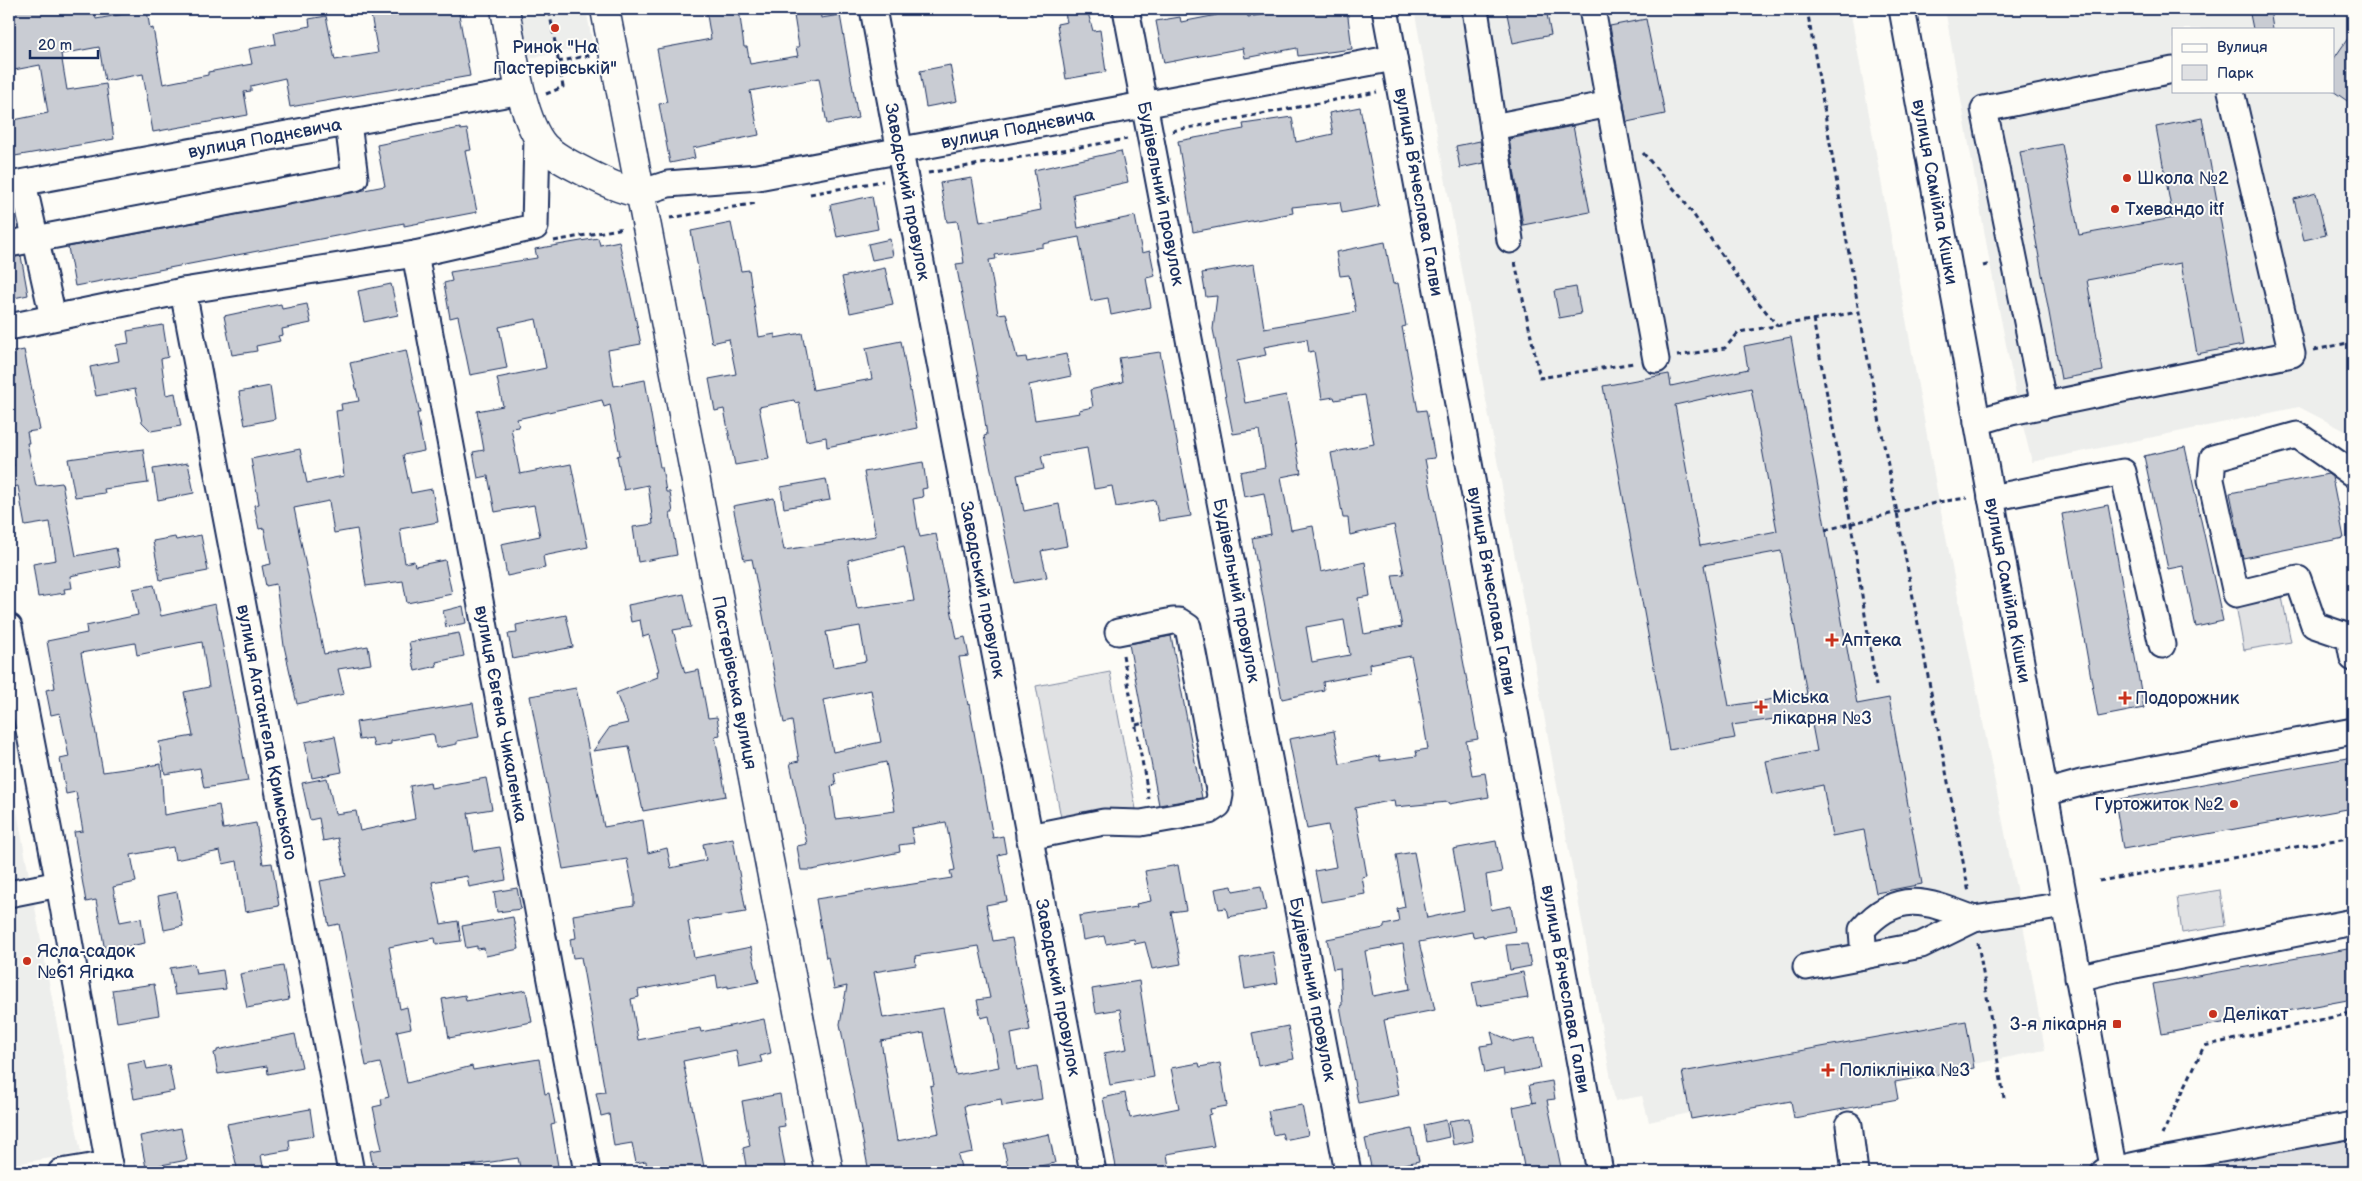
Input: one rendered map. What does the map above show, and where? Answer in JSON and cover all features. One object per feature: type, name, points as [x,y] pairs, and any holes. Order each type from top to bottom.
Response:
[{"type":"main road","points":[[505,9],[531,93],[537,136],[546,148],[569,163],[618,188],[640,193]]},
{"type":"main road","name":"Пастерівська вулиця","points":[[605,9],[829,1172]]},
{"type":"street","name":"Заводський провулок","points":[[873,9],[1093,1172]]},
{"type":"street","name":"Будівельний провулок","points":[[1126,9],[1148,135],[1348,1172]]},
{"type":"street","name":"вулиця Вʼячеслава Галви","points":[[1385,9],[1600,1172]]},
{"type":"street","points":[[1476,9],[1510,240]]},
{"type":"street","points":[[1592,9],[1656,360]]},
{"type":"street","name":"вулиця Самійла Кішки","points":[[1902,9],[2045,793],[2110,1172]]},
{"type":"street","name":"вулиця Поднєвича","points":[[640,193],[668,184],[758,177],[1144,107],[1394,58]]},
{"type":"street","points":[[2044,406],[1984,109],[2172,70]]},
{"type":"street","points":[[1977,422],[2011,412],[2292,354],[2232,92]]},
{"type":"street","name":"вулиця Поднєвича","points":[[16,184],[348,123],[531,93]]},
{"type":"street","points":[[1493,127],[1610,104]]},
{"type":"street","points":[[9,244],[355,178],[348,123]]},
{"type":"street","points":[[9,327],[183,291],[415,254],[535,227],[537,136]]},
{"type":"street","points":[[16,184],[37,239],[53,317]]},
{"type":"street","name":"вулиця Євгена Чикаленка","points":[[415,254],[587,1172]]},
{"type":"street","name":"вулиця Агатангела Кримського","points":[[183,291],[351,1172]]},
{"type":"street","points":[[2353,474],[2297,435],[2213,458],[2211,480],[2236,594],[2298,579],[2314,625],[2349,637],[2353,658]]},
{"type":"street","points":[[1991,496],[2123,472],[2162,645]]},
{"type":"street","points":[[1029,837],[1109,822],[1137,824],[1209,811],[1218,805],[1220,795],[1188,627],[1179,621],[1174,621],[1118,632]]},
{"type":"street","points":[[9,627],[59,884],[110,1168],[61,1172]]},
{"type":"street","points":[[2045,793],[2080,783],[2353,731]]},
{"type":"street","points":[[9,894],[59,884]]},
{"type":"street","points":[[1864,956],[1862,930],[1874,916],[1889,907],[1919,901],[1933,904],[1974,919]]},
{"type":"street","points":[[1806,967],[1921,945],[1974,919],[2065,905]]},
{"type":"street","points":[[2078,978],[2353,922]]},
{"type":"street","points":[[1850,1125],[1855,1172]]},
{"type":"street","points":[[2110,1172],[2150,1162],[2353,1125]]},
{"type":"path","points":[[531,93],[563,87],[549,9]]},
{"type":"path","points":[[1807,9],[1859,312],[1899,512],[1974,919],[2004,1098]]},
{"type":"path","points":[[558,62],[594,54]]},
{"type":"path","points":[[802,195],[1148,135],[1400,88]]},
{"type":"path","points":[[1615,128],[1637,147],[1681,197],[1739,279],[1778,326]]},
{"type":"path","points":[[664,219],[763,202]]},
{"type":"path","points":[[1813,320],[1851,524],[1876,686]]},
{"type":"path","points":[[2292,354],[2353,342]]},
{"type":"path","points":[[1826,530],[1947,501],[1991,496]]},
{"type":"path","points":[[1118,632],[1154,821]]},
{"type":"path","points":[[1136,724],[1144,723]]},
{"type":"path","points":[[2099,881],[2353,837]]},
{"type":"path","points":[[2162,1135],[2204,1046],[2351,1013]]},
{"type":"shaded area","name":"Ринок \"На Пастерівській\"","points":[[517,9],[586,9],[593,46],[526,59]]},
{"type":"shaded area","name":"Міська лікарня №3","points":[[1414,9],[1850,9],[1939,502],[2021,913],[2045,1050],[1974,1064],[1974,1068],[1895,1082],[1898,1099],[1794,1118],[1790,1101],[1691,1119],[1689,1113],[1649,1122],[1642,1096],[1615,1101]]},
{"type":"shaded area","name":"Школа №2","points":[[1945,9],[2353,9],[2353,435],[2299,407],[2032,462],[2019,410],[1990,264]]},
{"type":"shaded area","name":"Ясла-садок №61 Ягідка","points":[[9,769],[81,1153],[9,1165]]},
{"type":"green space","points":[[2282,597],[2291,642],[2244,650],[2236,605]]},
{"type":"green space","points":[[1110,672],[1136,809],[1062,823],[1036,686]]},
{"type":"green space","points":[[2220,890],[2225,926],[2182,933],[2177,897]]},
{"type":"green space","points":[[2353,1138],[2353,1172],[2161,1172]]},
{"type":"building","points":[[9,9],[94,9],[96,19],[147,10],[150,29],[153,28],[163,84],[208,75],[208,72],[252,64],[249,49],[276,44],[274,33],[310,26],[309,19],[326,16],[335,60],[378,53],[371,15],[401,9],[458,9],[470,76],[290,107],[285,78],[251,86],[251,91],[244,92],[248,115],[153,132],[143,74],[105,81],[99,47],[61,54],[67,90],[106,84],[114,139],[9,157],[9,121],[48,113],[40,65],[9,71]]},
{"type":"building","points":[[706,9],[739,9],[744,47],[747,47],[750,64],[798,56],[796,47],[799,47],[793,9],[820,9],[821,18],[840,15],[858,118],[827,124],[819,78],[750,91],[759,135],[693,148],[695,158],[670,163],[659,104],[667,103],[657,49],[711,39]]},
{"type":"building","points":[[1064,9],[1087,9],[1093,31],[1100,30],[1106,72],[1066,79],[1057,24],[1067,22]]},
{"type":"building","points":[[1216,9],[1247,9],[1248,17],[1296,9],[1347,9],[1352,49],[1298,56],[1297,48],[1245,58],[1243,48],[1164,63],[1156,21],[1180,17],[1181,22],[1217,15]]},
{"type":"building","points":[[1506,9],[1546,9],[1551,35],[1513,43]]},
{"type":"building","points":[[2249,9],[2270,9],[2273,28],[2253,28]]},
{"type":"building","points":[[1646,19],[1665,114],[1627,122],[1610,26]]},
{"type":"building","points":[[2353,31],[2353,105],[2334,92],[2334,59]]},
{"type":"building","points":[[950,65],[957,101],[926,107],[920,71]]},
{"type":"building","points":[[1360,107],[1379,206],[1342,213],[1340,202],[1292,207],[1293,213],[1193,232],[1178,141],[1244,129],[1243,124],[1292,117],[1296,142],[1333,134],[1329,113]]},
{"type":"building","points":[[2202,118],[2243,345],[2197,354],[2181,263],[2087,280],[2103,371],[2061,379],[2020,152],[2062,144],[2079,235],[2173,218],[2156,127]]},
{"type":"building","points":[[1573,126],[1590,212],[1523,225],[1509,139]]},
{"type":"building","points":[[460,128],[461,130],[467,129],[471,150],[465,151],[477,212],[404,226],[404,223],[75,286],[68,247],[385,186],[377,145]]},
{"type":"building","points":[[1480,141],[1484,163],[1460,168],[1456,146]]},
{"type":"building","points":[[1121,151],[1128,182],[1073,194],[1078,228],[1135,216],[1142,253],[1150,251],[1155,276],[1146,278],[1151,307],[1111,315],[1108,298],[1091,301],[1079,237],[1043,244],[1043,247],[995,255],[996,259],[989,260],[998,314],[1006,313],[1017,358],[1026,357],[1027,362],[1066,354],[1071,376],[1029,385],[1035,420],[1080,413],[1079,410],[1093,407],[1090,390],[1123,382],[1119,358],[1160,352],[1191,516],[1159,521],[1155,500],[1116,507],[1112,486],[1094,489],[1087,448],[1041,456],[1044,469],[1017,475],[1024,511],[1059,504],[1067,546],[1041,551],[1047,577],[1015,583],[984,436],[987,435],[980,387],[956,264],[964,263],[958,224],[957,221],[947,222],[940,183],[972,178],[980,222],[1041,210],[1034,170]]},
{"type":"building","points":[[2316,193],[2326,235],[2304,240],[2294,199]]},
{"type":"building","points":[[872,196],[878,229],[837,237],[830,205]]},
{"type":"building","points":[[731,223],[741,271],[749,270],[759,337],[775,334],[775,338],[802,333],[813,390],[872,379],[866,348],[901,341],[917,428],[827,447],[826,437],[806,441],[799,402],[795,403],[794,400],[759,407],[769,459],[735,465],[724,409],[715,411],[709,379],[736,374],[729,339],[712,343],[691,231]]},
{"type":"building","points":[[598,238],[600,245],[619,241],[641,344],[608,350],[614,386],[645,380],[660,467],[662,467],[666,492],[670,492],[673,513],[670,513],[677,555],[638,562],[633,527],[653,524],[648,485],[624,490],[617,456],[620,455],[610,405],[604,407],[602,400],[517,419],[519,427],[511,428],[520,474],[571,464],[588,547],[543,556],[545,568],[507,576],[501,544],[540,536],[534,505],[495,512],[488,476],[478,478],[473,452],[484,450],[477,411],[503,406],[497,378],[546,368],[536,319],[499,327],[507,368],[470,375],[458,316],[450,318],[444,283],[452,281],[450,272],[537,258],[535,249]]},
{"type":"building","points":[[890,239],[893,256],[872,260],[868,244]]},
{"type":"building","points":[[1385,242],[1393,284],[1398,283],[1406,326],[1402,327],[1418,411],[1426,410],[1435,458],[1425,459],[1478,739],[1466,741],[1472,775],[1485,773],[1489,797],[1449,804],[1448,802],[1395,807],[1394,800],[1355,808],[1367,876],[1362,877],[1365,894],[1321,902],[1315,871],[1336,867],[1328,825],[1307,829],[1289,739],[1334,731],[1340,764],[1380,756],[1380,761],[1417,756],[1416,751],[1428,749],[1419,695],[1411,656],[1369,664],[1370,673],[1323,682],[1324,690],[1282,699],[1252,538],[1271,534],[1264,493],[1244,497],[1240,472],[1265,467],[1259,430],[1233,434],[1213,329],[1217,296],[1206,297],[1202,273],[1254,264],[1264,328],[1356,312],[1349,275],[1340,276],[1336,252]],"holes":[[[1307,339],[1309,352],[1314,351],[1322,399],[1334,397],[1335,400],[1365,395],[1374,444],[1331,453],[1343,518],[1348,518],[1350,535],[1394,525],[1404,574],[1392,575],[1402,627],[1364,634],[1358,598],[1370,596],[1365,562],[1321,572],[1313,526],[1291,530],[1281,477],[1301,473],[1286,395],[1245,403],[1237,361],[1266,355],[1264,347]],[[1344,620],[1350,655],[1312,662],[1306,627]]]},
{"type":"building","points":[[21,256],[28,295],[9,299],[9,258]]},
{"type":"building","points":[[885,268],[893,304],[850,313],[842,277]]},
{"type":"building","points":[[391,284],[398,315],[364,322],[358,291]]},
{"type":"building","points":[[1576,287],[1581,314],[1559,318],[1554,291]]},
{"type":"building","points":[[281,304],[282,309],[307,304],[311,323],[282,329],[283,335],[278,336],[280,341],[256,346],[257,351],[232,355],[224,316]]},
{"type":"building","points":[[163,325],[168,357],[161,359],[166,395],[175,393],[181,426],[151,431],[142,422],[135,389],[96,396],[90,367],[119,361],[116,345],[129,343],[127,331]]},
{"type":"building","points":[[1791,337],[1857,704],[1889,698],[1922,884],[1876,893],[1864,830],[1832,836],[1823,785],[1773,795],[1766,761],[1817,751],[1810,714],[1732,725],[1735,738],[1669,750],[1603,386],[1669,374],[1671,386],[1748,369],[1744,346]],"holes":[[[1751,388],[1777,531],[1700,546],[1675,405]],[[1781,551],[1807,694],[1729,706],[1704,565]]]},
{"type":"building","points":[[24,350],[40,430],[27,432],[29,443],[27,443],[36,486],[62,483],[76,556],[116,548],[120,566],[70,576],[72,588],[64,589],[65,593],[38,597],[33,564],[56,560],[50,522],[25,526],[18,486],[9,488],[9,467],[14,466],[9,437],[9,353]]},
{"type":"building","points":[[406,350],[420,413],[417,413],[424,451],[403,455],[411,493],[432,489],[438,522],[400,529],[405,563],[414,561],[415,566],[445,560],[452,594],[407,603],[403,581],[366,586],[357,529],[334,533],[329,501],[294,508],[324,654],[368,646],[371,664],[338,669],[344,694],[297,704],[284,646],[276,584],[266,586],[262,566],[271,564],[264,528],[259,529],[254,505],[259,504],[251,459],[300,449],[307,483],[344,476],[336,411],[342,410],[341,404],[359,401],[350,363]]},
{"type":"building","points":[[270,386],[275,419],[245,425],[239,392]]},
{"type":"building","points":[[2185,447],[2223,621],[2196,627],[2183,566],[2168,569],[2144,456]]},
{"type":"building","points":[[143,449],[148,483],[104,489],[105,493],[75,497],[68,459]]},
{"type":"building","points":[[923,462],[927,488],[922,489],[923,497],[913,499],[918,529],[920,537],[936,534],[957,639],[965,637],[969,656],[959,657],[993,838],[1003,836],[1006,853],[998,855],[1007,901],[986,905],[993,941],[1012,938],[1030,1030],[1011,1034],[1017,1070],[1037,1066],[1042,1099],[1002,1106],[1001,1099],[964,1106],[973,1152],[958,1155],[962,1172],[869,1172],[840,1024],[847,986],[834,989],[828,957],[826,958],[816,899],[952,878],[950,871],[955,870],[946,822],[911,828],[914,843],[899,845],[900,852],[812,870],[801,870],[797,846],[807,844],[790,763],[799,761],[792,721],[784,723],[752,559],[744,560],[733,506],[774,498],[784,550],[876,536],[864,472]],"holes":[[[904,546],[914,601],[857,609],[848,560]],[[860,626],[866,661],[833,667],[826,632]],[[871,690],[881,742],[833,752],[823,700]],[[886,762],[895,811],[836,819],[831,786],[836,785],[834,773]],[[979,946],[990,998],[977,1000],[981,1018],[989,1016],[999,1067],[956,1075],[943,1008],[883,1018],[874,972],[916,965],[915,956]],[[924,1033],[934,1085],[930,1086],[939,1133],[897,1141],[881,1041]]]},
{"type":"building","points":[[188,463],[194,493],[158,500],[153,469]]},
{"type":"building","points":[[2328,474],[2332,477],[2344,538],[2243,558],[2230,493]]},
{"type":"building","points":[[826,479],[830,500],[784,508],[781,487]]},
{"type":"building","points":[[2108,505],[2144,708],[2098,717],[2062,514]]},
{"type":"building","points":[[201,535],[208,571],[160,580],[153,541],[175,537],[176,540]]},
{"type":"building","points":[[154,585],[161,616],[215,604],[248,781],[204,788],[200,768],[165,774],[159,742],[193,736],[184,692],[209,687],[202,642],[137,655],[135,643],[81,653],[103,772],[161,764],[164,815],[219,805],[223,829],[256,823],[263,864],[272,863],[279,906],[245,912],[237,861],[223,864],[220,851],[175,860],[173,847],[131,855],[136,882],[113,887],[120,922],[141,918],[145,943],[105,951],[96,900],[86,902],[74,832],[83,831],[76,792],[66,794],[60,759],[69,757],[60,713],[51,715],[46,690],[55,688],[47,641],[87,633],[86,626],[138,615],[133,589]]},
{"type":"building","points":[[684,594],[691,627],[673,630],[685,673],[699,670],[708,718],[717,717],[720,735],[715,736],[726,796],[643,811],[629,746],[593,751],[610,727],[628,723],[616,693],[658,677],[657,671],[659,671],[649,635],[643,637],[640,620],[631,622],[628,605]]},
{"type":"building","points":[[463,606],[466,623],[446,627],[443,611]]},
{"type":"building","points":[[566,615],[573,647],[513,659],[508,634],[517,633],[516,625]]},
{"type":"building","points":[[459,633],[464,656],[436,662],[437,666],[415,671],[409,642]]},
{"type":"building","points":[[1171,636],[1202,798],[1159,805],[1129,644]]},
{"type":"building","points":[[576,688],[604,827],[643,820],[648,853],[667,848],[671,868],[706,860],[703,844],[733,838],[746,912],[688,921],[694,958],[751,947],[759,982],[718,988],[716,975],[638,990],[639,997],[631,999],[638,1040],[700,1028],[701,1032],[764,1019],[771,1053],[760,1056],[762,1062],[739,1067],[736,1050],[683,1061],[705,1172],[647,1172],[646,1161],[636,1163],[632,1143],[614,1146],[609,1114],[601,1116],[596,1093],[605,1092],[581,957],[573,958],[570,939],[576,938],[573,915],[634,905],[634,894],[627,859],[563,869],[530,696]]},
{"type":"building","points":[[473,703],[479,737],[457,741],[457,744],[436,748],[434,735],[432,734],[391,741],[391,744],[374,747],[372,738],[359,740],[356,722]]},
{"type":"building","points":[[335,736],[342,772],[312,778],[305,742]]},
{"type":"building","name":"Гуртожиток №2","points":[[2347,758],[2353,791],[2353,808],[2123,849],[2115,800]]},
{"type":"building","points":[[327,778],[335,814],[356,811],[360,831],[415,819],[410,786],[430,782],[431,788],[486,778],[492,809],[468,813],[474,851],[500,847],[506,880],[469,887],[467,876],[432,882],[441,924],[458,921],[461,941],[436,944],[435,938],[389,947],[400,1009],[407,1007],[411,1028],[397,1031],[407,1083],[472,1066],[473,1070],[539,1059],[545,1094],[549,1093],[555,1124],[551,1125],[558,1166],[521,1172],[518,1158],[465,1166],[466,1172],[374,1172],[370,1151],[382,1149],[373,1107],[382,1105],[381,1099],[389,1097],[380,1063],[366,1066],[339,924],[329,926],[320,881],[346,876],[338,838],[323,841],[319,818],[310,820],[302,783]]},
{"type":"building","points":[[1496,841],[1502,872],[1486,875],[1491,910],[1511,906],[1515,931],[1483,937],[1483,935],[1473,937],[1472,932],[1419,942],[1435,1010],[1384,1020],[1399,1095],[1358,1103],[1340,1006],[1342,1005],[1340,968],[1333,969],[1327,939],[1384,928],[1384,925],[1399,922],[1397,909],[1405,907],[1396,855],[1414,852],[1427,918],[1464,910],[1453,849]],"holes":[[[1403,944],[1410,989],[1373,996],[1365,951]]]},
{"type":"building","points":[[1178,865],[1186,910],[1171,912],[1181,964],[1152,969],[1145,942],[1135,944],[1134,939],[1106,944],[1104,936],[1083,940],[1079,916],[1137,907],[1136,904],[1151,901],[1145,871]]},
{"type":"building","points":[[1232,886],[1233,891],[1261,886],[1266,910],[1228,917],[1226,908],[1219,909],[1215,889]]},
{"type":"building","points":[[517,888],[521,909],[497,912],[494,892]]},
{"type":"building","points":[[177,892],[183,926],[164,930],[158,896]]},
{"type":"building","points":[[513,917],[519,949],[486,956],[484,948],[477,949],[477,946],[466,948],[462,926]]},
{"type":"building","points":[[1527,944],[1531,966],[1510,970],[1506,945]]},
{"type":"building","points":[[2353,948],[2353,999],[2162,1034],[2153,984]]},
{"type":"building","points":[[1273,952],[1278,983],[1245,989],[1240,958]]},
{"type":"building","points":[[194,964],[196,974],[223,970],[226,989],[175,995],[170,968]]},
{"type":"building","points":[[283,966],[289,1000],[247,1008],[240,974]]},
{"type":"building","points":[[1523,972],[1528,998],[1477,1006],[1472,982]]},
{"type":"building","points":[[1139,981],[1154,1077],[1110,1085],[1104,1053],[1127,1049],[1120,1009],[1096,1013],[1092,989]]},
{"type":"building","points":[[154,984],[159,1015],[117,1022],[112,990]]},
{"type":"building","points":[[526,990],[532,1022],[449,1038],[442,999],[465,995],[466,1001]]},
{"type":"building","name":"Поліклініка №3","points":[[1966,1021],[1974,1068],[1895,1082],[1898,1099],[1794,1118],[1791,1101],[1691,1119],[1682,1072]]},
{"type":"building","points":[[1288,1026],[1294,1059],[1258,1066],[1252,1033]]},
{"type":"building","points":[[1491,1032],[1514,1042],[1535,1038],[1541,1068],[1504,1075],[1503,1069],[1485,1073],[1480,1046],[1494,1044]]},
{"type":"building","points":[[295,1034],[302,1067],[268,1074],[267,1066],[218,1074],[214,1053],[217,1050]]},
{"type":"building","points":[[145,1061],[147,1069],[169,1065],[174,1091],[134,1099],[128,1064]]},
{"type":"building","points":[[1199,1063],[1200,1067],[1220,1063],[1227,1106],[1210,1109],[1211,1114],[1208,1115],[1214,1146],[1167,1154],[1169,1167],[1139,1172],[1117,1172],[1103,1098],[1125,1093],[1130,1118],[1179,1108],[1171,1068]]},
{"type":"building","points":[[1552,1081],[1555,1099],[1547,1100],[1562,1172],[1525,1172],[1513,1107],[1533,1103],[1529,1085]]},
{"type":"building","points":[[780,1094],[785,1126],[778,1127],[786,1172],[747,1172],[743,1148],[750,1146],[742,1101]]},
{"type":"building","points":[[1302,1105],[1308,1135],[1284,1140],[1282,1133],[1273,1135],[1268,1111]]},
{"type":"building","points":[[310,1109],[314,1136],[289,1140],[290,1150],[261,1155],[264,1172],[238,1172],[227,1124]]},
{"type":"building","points":[[1469,1118],[1473,1141],[1453,1145],[1449,1121]]},
{"type":"building","points":[[1446,1120],[1449,1137],[1427,1142],[1424,1125]]},
{"type":"building","points":[[181,1128],[187,1160],[146,1168],[140,1136]]},
{"type":"building","points":[[1412,1129],[1419,1161],[1372,1171],[1365,1139]]},
{"type":"building","points":[[1049,1134],[1055,1163],[1009,1172],[1003,1143]]},
{"type":"place","name":"Ринок \"На Пастерівській\"","points":[[555,28]]},
{"type":"place","name":"Школа №2","points":[[2127,178]]},
{"type":"place","name":"Тхевандо itf","points":[[2115,209]]},
{"type":"place","name":"Аптека","points":[[1832,640]]},
{"type":"place","name":"Подорожник","points":[[2125,698]]},
{"type":"place","name":"Міська лікарня №3","points":[[1761,707]]},
{"type":"place","name":"Гуртожиток №2","points":[[2234,804]]},
{"type":"place","name":"Ясла-садок №61 Ягідка","points":[[27,961]]},
{"type":"place","name":"Делікат","points":[[2213,1014]]},
{"type":"place","name":"3-я лікарня","points":[[2117,1024]]},
{"type":"place","name":"Поліклініка №3","points":[[1828,1070]]}]
